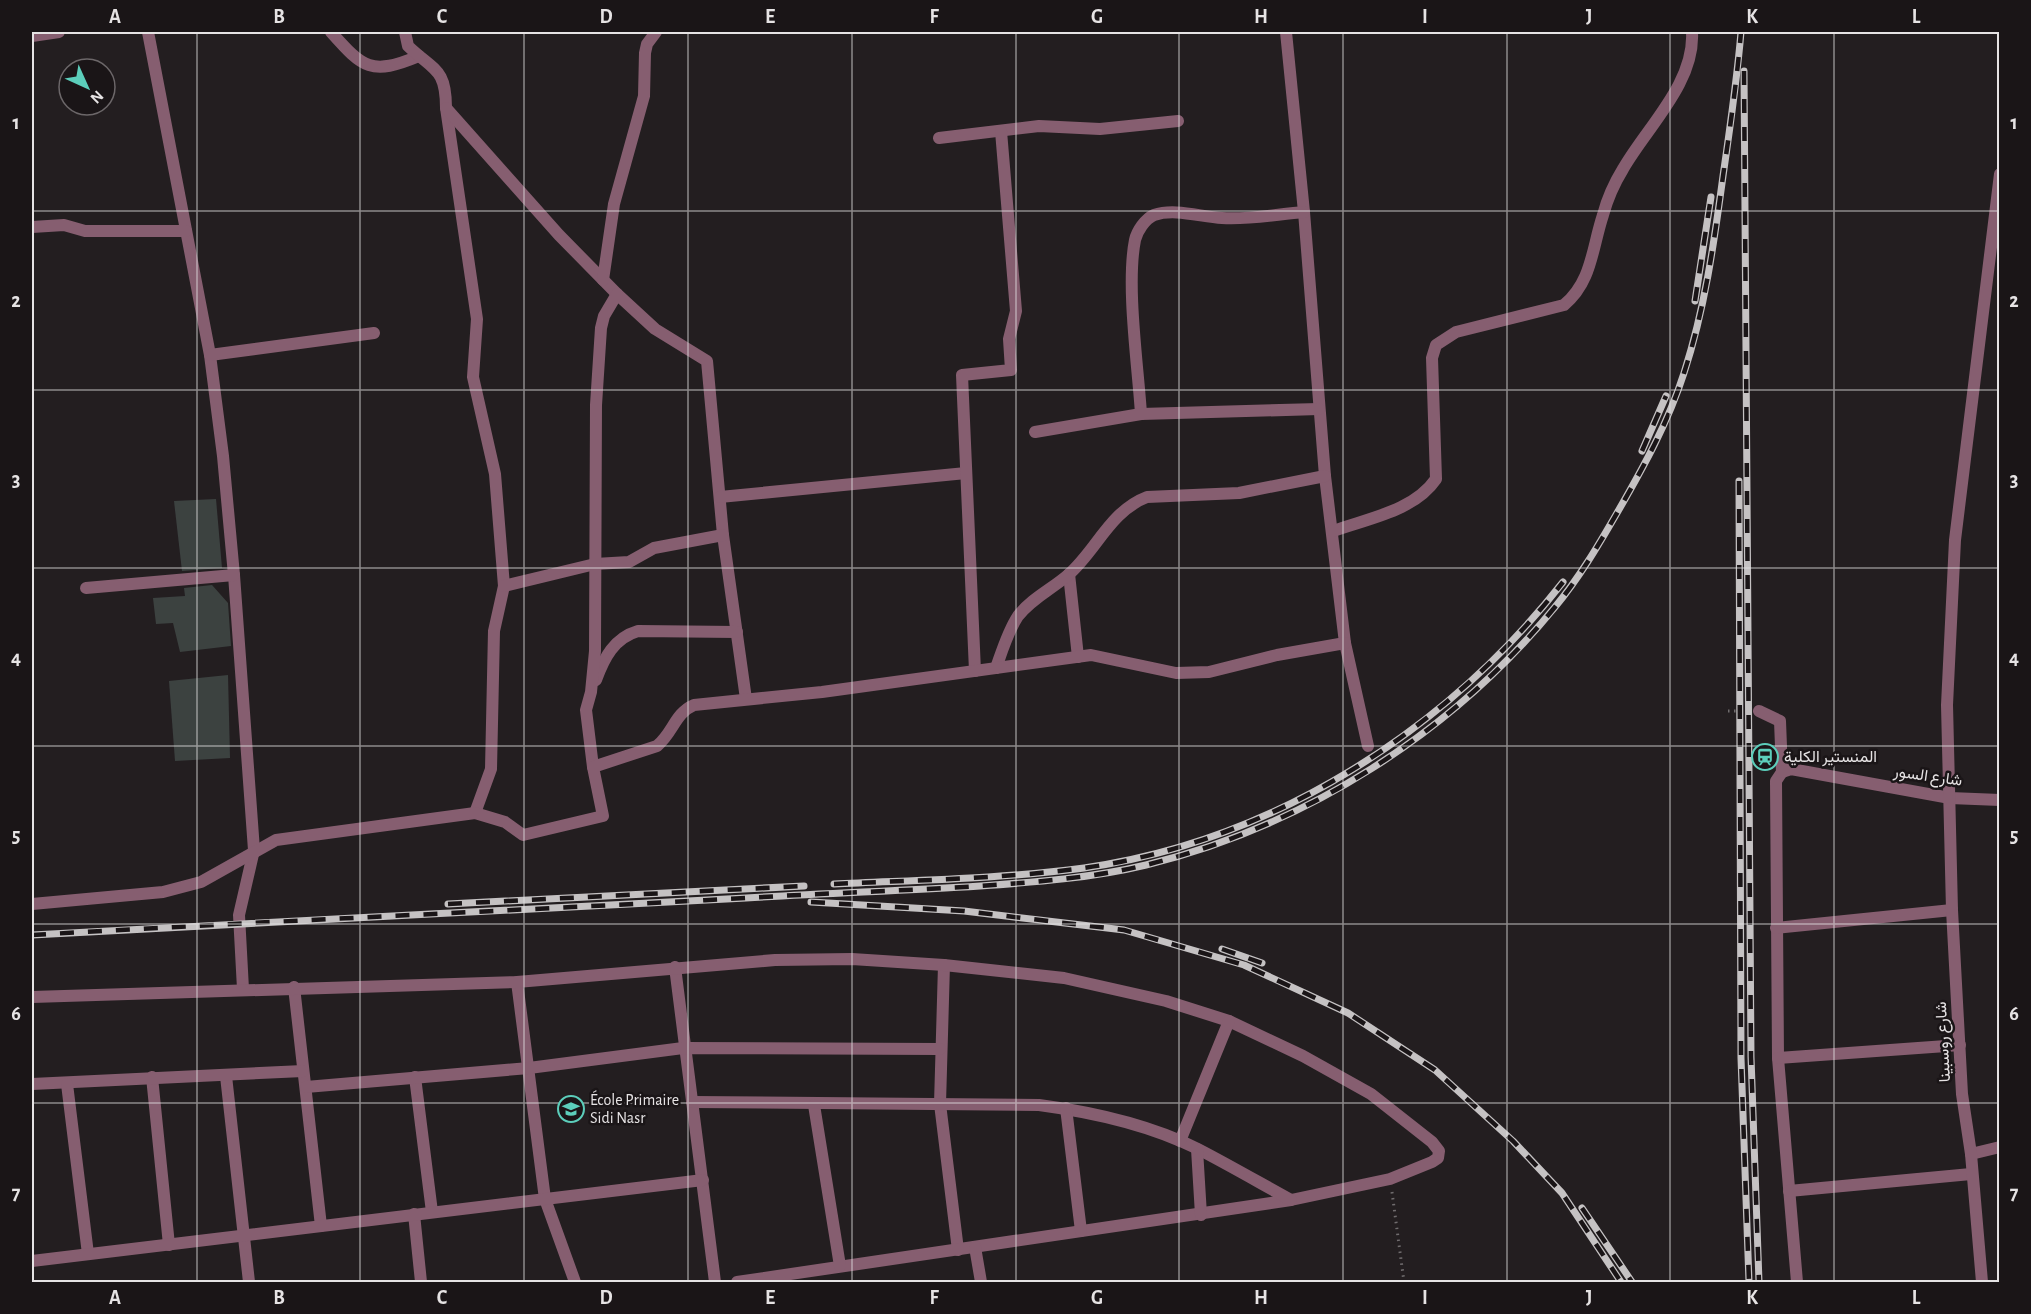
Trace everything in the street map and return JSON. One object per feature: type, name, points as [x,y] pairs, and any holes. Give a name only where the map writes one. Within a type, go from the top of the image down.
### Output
[{"type":"street","points":[[32,36],[59,32]]},
{"type":"street","points":[[148,32],[210,355],[234,574],[254,850],[239,915],[243,989]]},
{"type":"street","points":[[331,32],[357,60],[369,66],[396,66],[419,56]]},
{"type":"street","points":[[405,32],[408,46],[437,70],[446,84],[447,108],[477,319],[473,377],[495,474],[504,586],[494,630],[491,769],[475,813]]},
{"type":"street","points":[[603,280],[614,204],[644,96],[647,44],[656,32]]},
{"type":"street","points":[[1286,32],[1304,212],[1325,476],[1334,531],[1345,643],[1368,746]]},
{"type":"street","points":[[1334,531],[1407,504],[1426,494],[1436,479],[1432,358],[1436,345],[1456,332],[1564,305],[1575,296],[1586,279],[1603,214],[1622,170],[1681,79],[1693,44],[1692,32]]},
{"type":"street","points":[[447,108],[559,235],[617,294],[655,329],[707,362],[723,535],[746,699]]},
{"type":"street","points":[[939,138],[1039,126],[1100,129],[1178,121]]},
{"type":"street","points":[[975,671],[962,375],[1011,370],[1010,339],[1016,311],[1000,131]]},
{"type":"street","name":"شارع روسبينا","points":[[1982,1282],[1971,1154],[1962,1094],[1952,910],[1947,705],[1955,540],[2000,174]]},
{"type":"street","points":[[1141,414],[1133,301],[1134,253],[1136,238],[1141,226],[1151,216],[1165,213],[1224,219],[1304,212]]},
{"type":"street","points":[[32,227],[64,225],[85,231],[186,231]]},
{"type":"street","points":[[32,904],[163,892],[201,882],[254,850],[276,840],[475,813],[505,822],[523,835],[603,816],[593,767],[586,710],[591,692],[595,651],[596,405],[601,328],[604,316],[617,294]]},
{"type":"street","points":[[210,355],[374,333]]},
{"type":"street","points":[[1035,432],[1141,414],[1319,409]]},
{"type":"street","points":[[720,497],[966,473]]},
{"type":"street","points":[[996,668],[1018,617],[1042,592],[1069,574],[1124,510],[1136,501],[1147,497],[1239,493],[1325,476]]},
{"type":"street","points":[[504,586],[595,564],[630,562],[654,548],[723,535]]},
{"type":"street","points":[[86,588],[234,574]]},
{"type":"street","points":[[1069,574],[1078,657]]},
{"type":"street","points":[[591,692],[612,649],[618,640],[629,634],[638,632],[737,632]]},
{"type":"street","points":[[593,767],[657,746],[666,739],[678,716],[687,708],[1090,655],[1176,673],[1198,672],[1345,643]]},
{"type":"street","points":[[1759,711],[1780,721],[1782,772],[1776,781],[1778,1058],[1797,1282]]},
{"type":"street","name":"شارع السور","points":[[1782,772],[1791,770],[1950,798],[2000,800]]},
{"type":"street","points":[[1776,928],[1952,910]]},
{"type":"street","points":[[32,997],[517,981],[675,967],[808,959],[944,965],[1064,978],[1166,1001],[1229,1022],[1303,1056],[1371,1094],[1432,1142],[1439,1151],[1437,1158],[1390,1179],[1291,1200],[737,1282]]},
{"type":"street","points":[[944,965],[940,1104],[958,1250]]},
{"type":"street","points":[[675,967],[683,1048],[704,1180],[715,1282]]},
{"type":"street","points":[[517,981],[546,1199],[575,1282]]},
{"type":"street","points":[[294,987],[321,1226]]},
{"type":"street","points":[[1180,1142],[1229,1022]]},
{"type":"street","points":[[1778,1058],[1960,1045]]},
{"type":"street","points":[[306,1087],[529,1068],[683,1048],[940,1049]]},
{"type":"street","points":[[32,1084],[303,1071]]},
{"type":"street","points":[[226,1076],[249,1282]]},
{"type":"street","points":[[152,1077],[169,1245]]},
{"type":"street","points":[[415,1077],[432,1212]]},
{"type":"street","points":[[67,1084],[88,1254]]},
{"type":"street","points":[[692,1102],[814,1105],[1039,1105],[1066,1108],[1115,1120],[1180,1142],[1291,1200]]},
{"type":"street","points":[[814,1105],[840,1266]]},
{"type":"street","points":[[1066,1108],[1082,1231]]},
{"type":"street","points":[[1971,1154],[2000,1147]]},
{"type":"street","points":[[1197,1149],[1201,1215]]},
{"type":"street","points":[[1789,1191],[1971,1174]]},
{"type":"street","points":[[32,1261],[704,1180]]},
{"type":"street","points":[[414,1214],[421,1282]]},
{"type":"street","points":[[975,1247],[981,1282]]},
{"type":"path","points":[[1390,1179],[1404,1282]]},
{"type":"building","points":[[216,499],[222,568],[182,571],[174,501]]},
{"type":"building","points":[[212,585],[228,603],[231,646],[180,652],[173,623],[156,624],[153,598],[185,596],[184,588]]},
{"type":"building","points":[[228,675],[230,758],[175,761],[169,681]]},
{"type":"railway","points":[[32,935],[951,888],[1064,879],[1146,865],[1205,848],[1262,826],[1318,799],[1372,769],[1422,734],[1470,695],[1514,653],[1572,585],[1636,479],[1670,410],[1684,373],[1698,324],[1716,226],[1741,32]]},
{"type":"railway","points":[[1744,71],[1751,1057],[1759,1282]]},
{"type":"railway","points":[[1695,301],[1711,197]]},
{"type":"railway","points":[[1642,451],[1666,396]]},
{"type":"railway","points":[[1739,481],[1741,1058],[1749,1282]]},
{"type":"railway","points":[[834,884],[990,877],[1084,868],[1154,854],[1222,833],[1288,805],[1350,771],[1410,731],[1465,686],[1517,636],[1563,582]]},
{"type":"railway","points":[[448,904],[804,886]]},
{"type":"railway","points":[[811,902],[964,911],[1124,930],[1244,965],[1348,1013],[1435,1070],[1513,1141],[1562,1193],[1621,1282]]},
{"type":"railway","points":[[1222,949],[1262,963]]},
{"type":"railway","points":[[1582,1208],[1632,1282]]},
{"type":"place","name":"المنستير الكلية","points":[[1765,757]]},
{"type":"place","name":"École Primaire Sidi Nasr","points":[[571,1109]]}]
